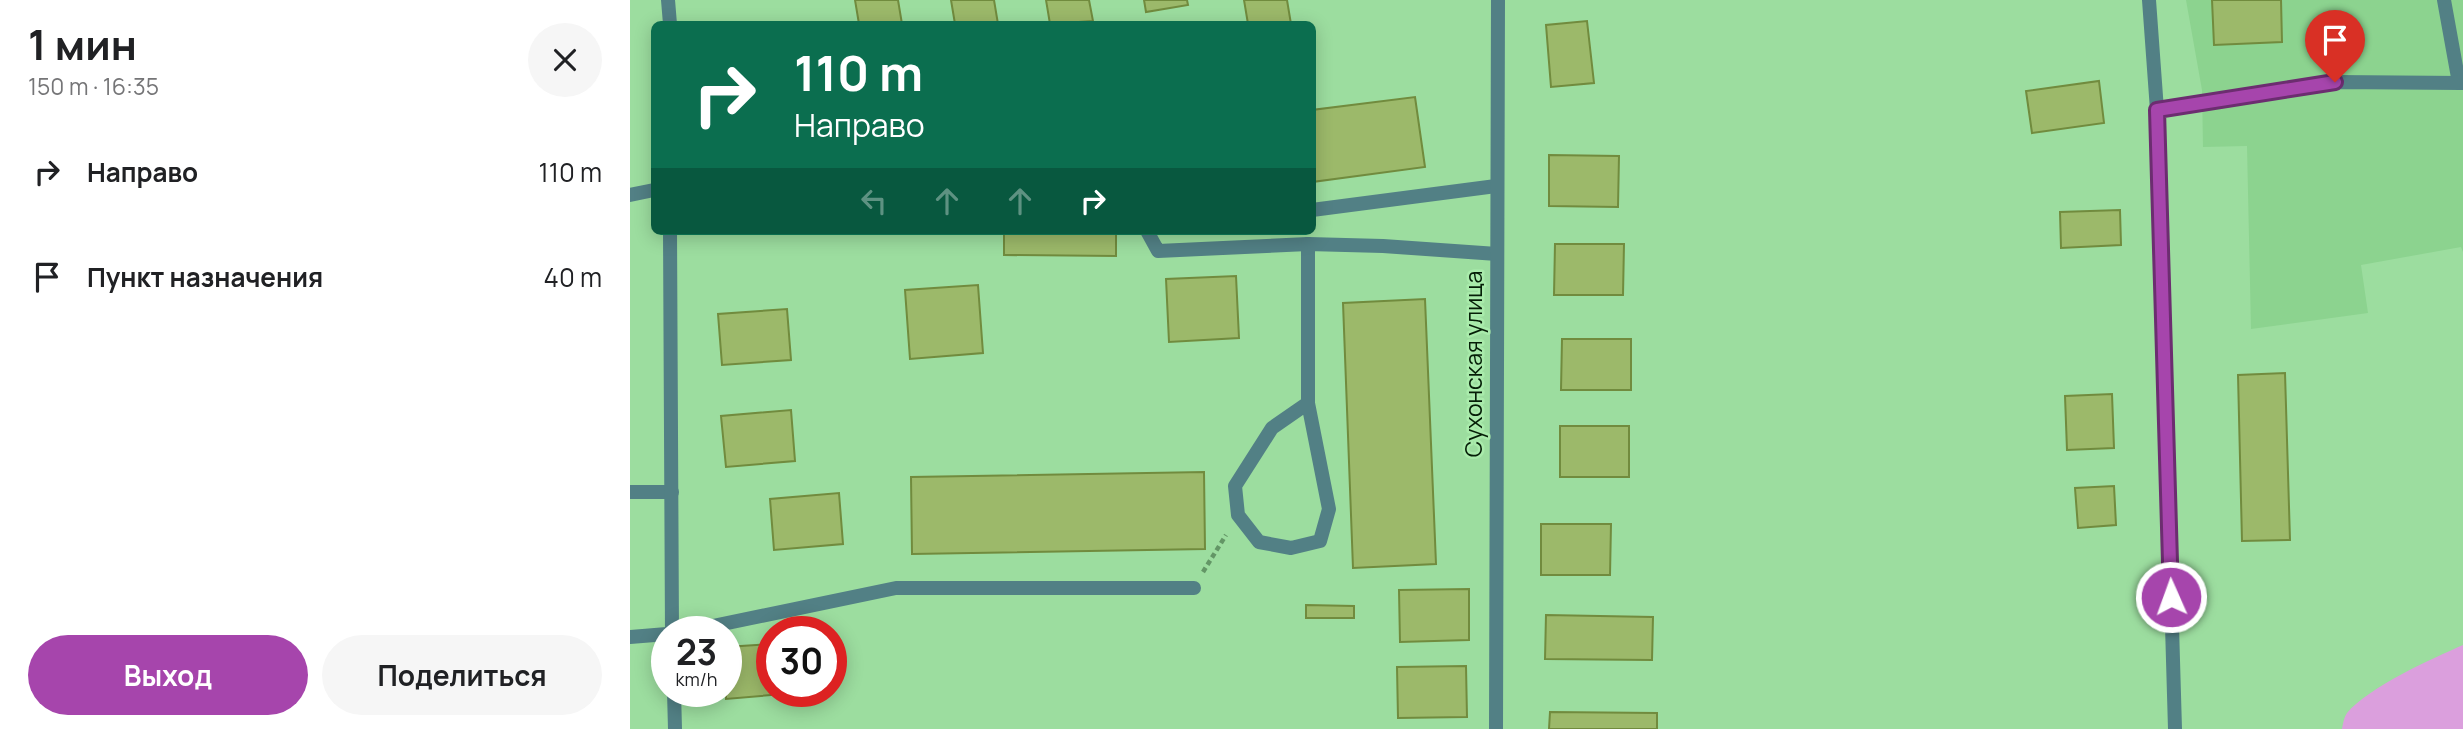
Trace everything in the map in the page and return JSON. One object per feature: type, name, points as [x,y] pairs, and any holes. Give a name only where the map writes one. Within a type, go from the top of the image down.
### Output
[{"type":"street","points":[[668,0],[670,21]]},
{"type":"street","name":"Сухонская улица","points":[[1496,729],[1498,0]]},
{"type":"street","points":[[2149,0],[2157,110],[2175,729]]},
{"type":"street","points":[[2157,110],[2335,82],[2461,83],[2444,0]]},
{"type":"street","points":[[1316,209],[1496,186]]},
{"type":"street","points":[[630,195],[651,191]]},
{"type":"street","points":[[670,235],[672,616]]},
{"type":"street","points":[[1149,235],[1158,251],[1308,244],[1497,254]]},
{"type":"street","points":[[1308,244],[1308,402],[1329,509],[1320,541],[1291,548],[1259,542],[1238,515],[1235,486],[1272,428],[1308,402]]},
{"type":"street","points":[[630,492],[672,492]]},
{"type":"street","points":[[742,620],[896,588],[1194,588]]},
{"type":"street","points":[[630,636],[651,635]]},
{"type":"street","points":[[674,707],[675,729]]},
{"type":"path","points":[[1194,588],[1238,515]]},
{"type":"shaded area","points":[[2186,0],[2463,0],[2463,252],[2461,247],[2361,265],[2368,313],[2251,329],[2247,146],[2203,147],[2202,90]]},
{"type":"shaded area","points":[[2463,645],[2463,729],[2342,729],[2347,713],[2370,693],[2401,674]]},
{"type":"building","points":[[855,0],[898,0],[902,21],[858,21]]},
{"type":"building","points":[[951,0],[994,0],[998,21],[954,21]]},
{"type":"building","points":[[1046,0],[1089,0],[1093,21],[1050,21]]},
{"type":"building","points":[[1144,0],[1187,0],[1188,5],[1146,12]]},
{"type":"building","points":[[1244,0],[1287,0],[1290,21],[1248,21]]},
{"type":"building","points":[[2212,0],[2281,0],[2282,42],[2214,45]]},
{"type":"building","points":[[1587,21],[1594,83],[1551,87],[1546,25]]},
{"type":"building","points":[[2099,81],[2104,123],[2032,133],[2026,91]]},
{"type":"building","points":[[1415,97],[1425,167],[1316,181],[1316,109]]},
{"type":"building","points":[[1549,155],[1619,156],[1618,207],[1549,206]]},
{"type":"building","points":[[2120,210],[2121,245],[2061,248],[2060,212]]},
{"type":"building","points":[[1004,235],[1116,235],[1116,256],[1004,255]]},
{"type":"building","points":[[1555,244],[1624,244],[1623,295],[1554,295]]},
{"type":"building","points":[[1236,276],[1239,338],[1169,342],[1166,279]]},
{"type":"building","points":[[978,285],[983,353],[910,359],[905,290]]},
{"type":"building","points":[[1425,299],[1436,564],[1353,568],[1343,303]]},
{"type":"building","points":[[787,309],[791,360],[722,365],[718,314]]},
{"type":"building","points":[[1562,339],[1631,339],[1631,390],[1561,390]]},
{"type":"building","points":[[2285,373],[2290,540],[2242,541],[2238,375]]},
{"type":"building","points":[[2112,394],[2114,448],[2067,450],[2065,396]]},
{"type":"building","points":[[791,410],[795,461],[726,467],[721,416]]},
{"type":"building","points":[[1560,426],[1629,426],[1629,477],[1560,477]]},
{"type":"building","points":[[1204,472],[1205,549],[912,554],[911,477]]},
{"type":"building","points":[[2114,486],[2116,525],[2078,528],[2075,488]]},
{"type":"building","points":[[839,493],[843,544],[774,550],[770,499]]},
{"type":"building","points":[[1541,524],[1611,524],[1610,575],[1541,575]]},
{"type":"building","points":[[1469,589],[1469,640],[1400,642],[1399,590]]},
{"type":"building","points":[[1306,605],[1354,606],[1354,618],[1306,618]]},
{"type":"building","points":[[1546,615],[1653,617],[1652,660],[1545,659]]},
{"type":"building","points":[[756,645],[756,696],[742,698],[742,646]]},
{"type":"building","points":[[1466,666],[1467,717],[1398,718],[1397,667]]},
{"type":"building","points":[[1550,712],[1657,713],[1657,729],[1549,729]]},
{"type":"route","points":[[2171,597],[2157,110],[2335,82]]}]
